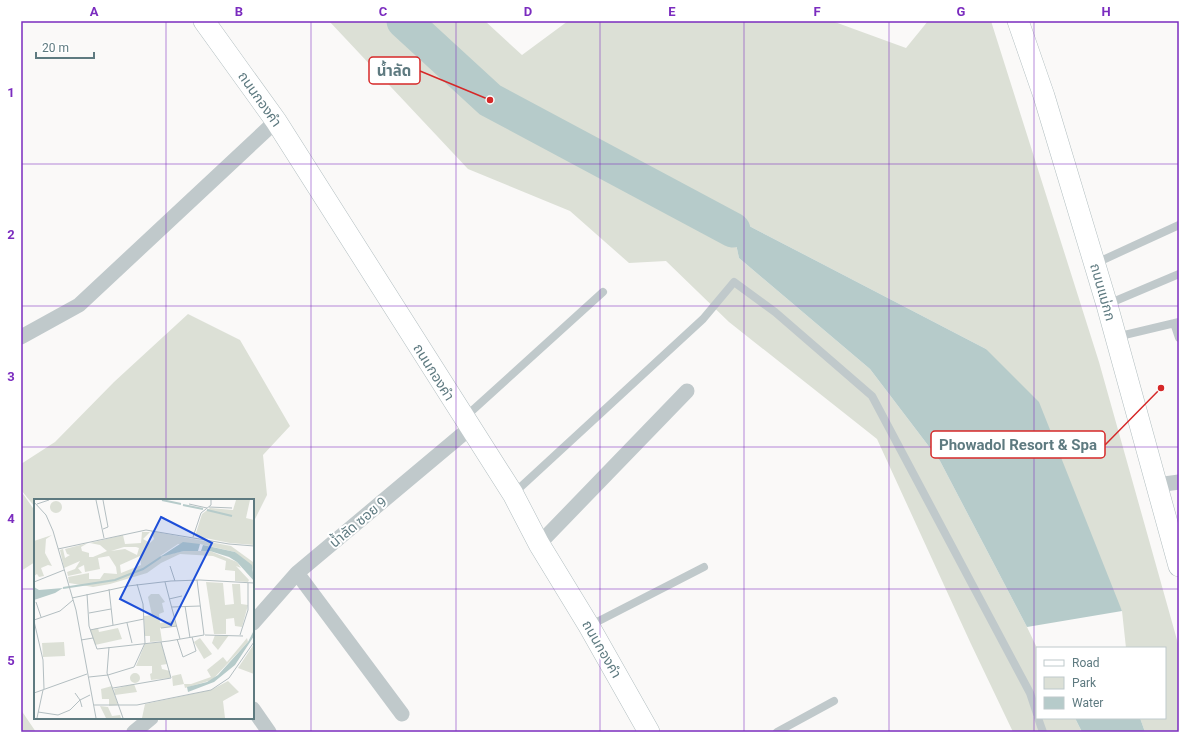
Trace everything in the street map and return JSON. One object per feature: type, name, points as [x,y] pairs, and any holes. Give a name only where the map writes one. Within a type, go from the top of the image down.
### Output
[{"type":"street","name":"ถนนกองคำ","points":[[204,21],[276,121],[513,494],[539,544],[589,626],[649,732]]},
{"type":"street","name":"ถนนแม่กก","points":[[1018,21],[1044,96],[1107,305],[1179,566]]},
{"type":"street","points":[[21,337],[79,305],[276,121]]},
{"type":"street","points":[[539,544],[687,391]]},
{"type":"street","name":"น้ำลัด ซอย 9","points":[[254,622],[297,573],[467,423]]},
{"type":"street","points":[[1156,485],[1179,482]]},
{"type":"street","points":[[297,573],[402,714]]},
{"type":"street","points":[[254,710],[269,732]]},
{"type":"street","points":[[134,732],[149,719]]},
{"type":"lane","points":[[1094,264],[1179,225]]},
{"type":"lane","points":[[1107,305],[1179,274]]},
{"type":"lane","points":[[513,494],[703,319],[734,282],[774,312],[872,396],[1030,693],[1036,711]]},
{"type":"lane","points":[[467,423],[603,292]]},
{"type":"lane","points":[[1116,338],[1176,323],[1179,338]]},
{"type":"lane","points":[[589,626],[704,567]]},
{"type":"lane","points":[[777,732],[834,701]]},
{"type":"lane","points":[[1038,719],[1043,732]]},
{"type":"green space","points":[[329,21],[485,21],[522,55],[568,21],[832,21],[906,48],[928,21],[991,21],[1099,362],[1179,647],[1179,732],[1145,732],[1140,719],[1166,719],[1166,647],[1126,647],[1122,611],[986,349],[730,216],[739,258],[870,369],[940,461],[1037,647],[1036,719],[1076,719],[1082,732],[1013,732],[877,439],[729,322],[666,261],[629,263],[570,211],[468,169]]},
{"type":"green space","points":[[188,314],[240,340],[290,426],[263,455],[267,495],[254,521],[254,499],[34,499],[34,506],[21,490],[21,464],[55,442],[114,382]]},
{"type":"green space","points":[[21,491],[34,510],[34,563],[21,571]]},
{"type":"green space","points":[[21,710],[36,732],[21,732]]},
{"type":"water","points":[[730,216],[986,349],[1039,402],[1122,611],[1027,627],[940,461],[870,369],[739,258]]},
{"type":"water","points":[[1076,719],[1140,719],[1145,732],[1082,732]]},
{"type":"waterway","points":[[404,21],[490,100],[733,230]]},
{"type":"place","name":"น้ำลัด","points":[[490,100]]},
{"type":"place","name":"Phowadol Resort & Spa","points":[[1161,388]]}]
